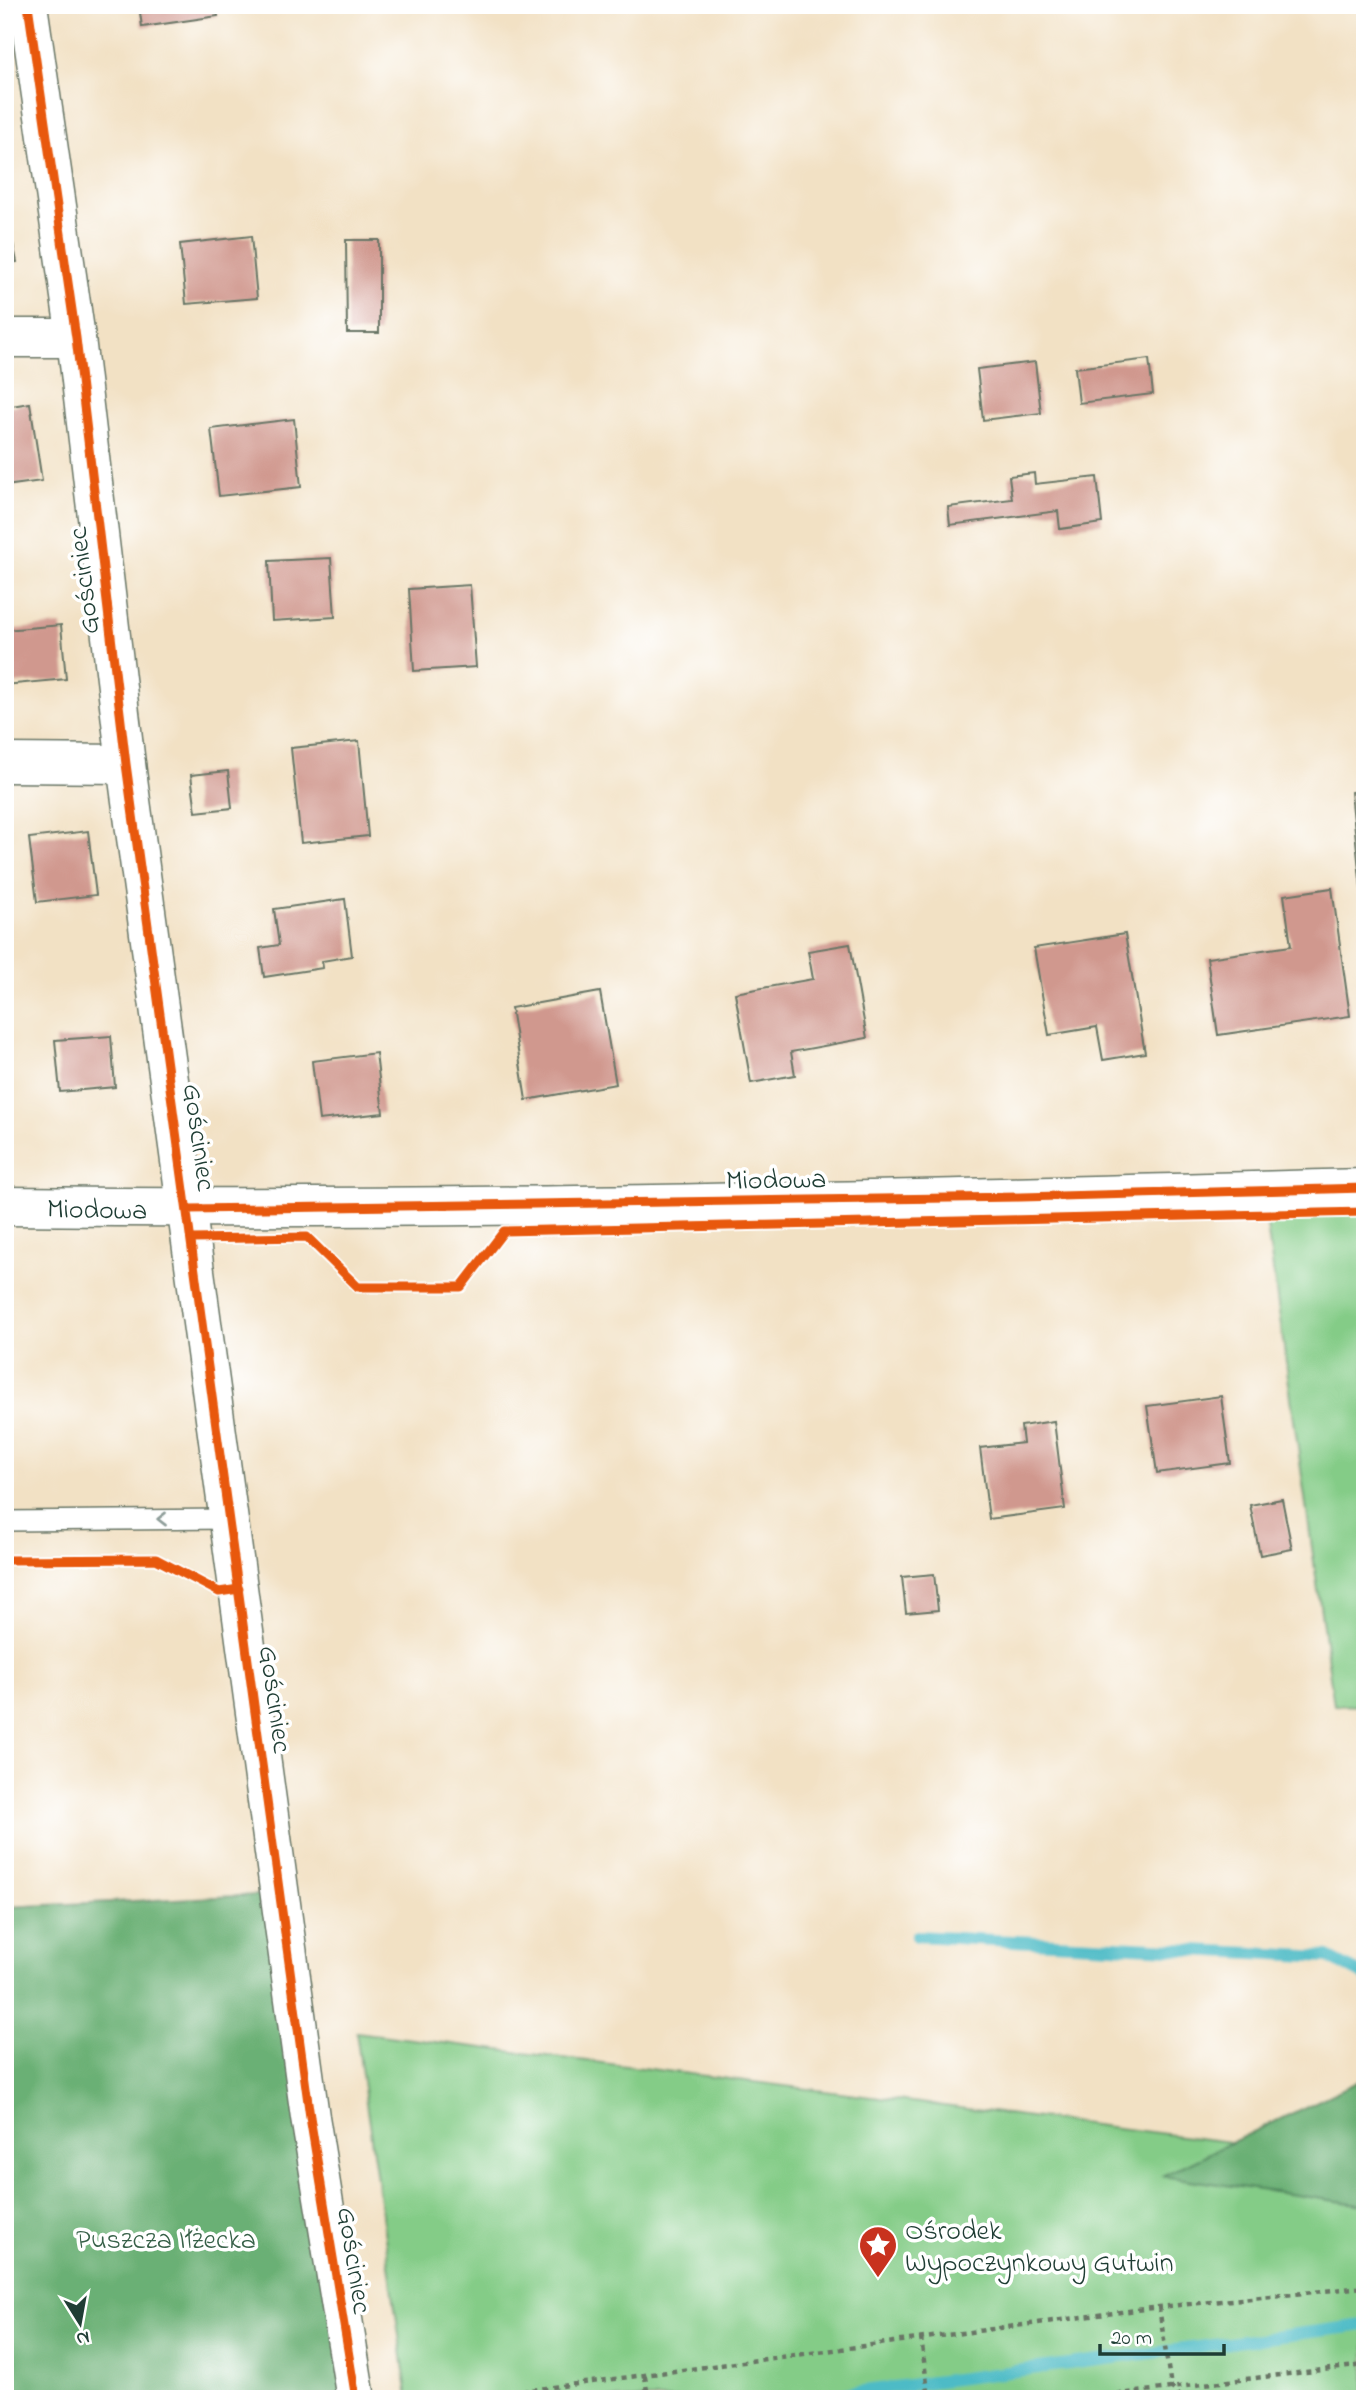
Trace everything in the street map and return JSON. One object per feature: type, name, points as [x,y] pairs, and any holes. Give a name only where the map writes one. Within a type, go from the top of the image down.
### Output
[{"type":"street","name":"Gościniec","points":[[29,5],[76,338],[126,764],[310,2117],[356,2399]]},
{"type":"street","points":[[5,338],[76,338]]},
{"type":"street","points":[[5,763],[126,764]]},
{"type":"street","name":"Miodowa","points":[[5,1206],[188,1209],[1021,1197],[1365,1188]]},
{"type":"lane","points":[[5,1521],[230,1519]]},
{"type":"path","points":[[463,2399],[1158,2307],[1365,2287]]},
{"type":"path","points":[[1158,2307],[1171,2387],[1183,2399]]},
{"type":"path","points":[[921,2338],[929,2398]]},
{"type":"path","points":[[1077,2399],[1365,2365]]},
{"type":"path","points":[[645,2376],[648,2399]]},
{"type":"green space","points":[[1365,1188],[1365,1706],[1334,1705],[1262,1191]]},
{"type":"green space","name":"Puszcza Iłżecka","points":[[280,1894],[356,2399],[5,2399],[5,1907]]},
{"type":"green space","name":"Ośrodek Wypoczynkowy Gutwin","points":[[356,2032],[1365,2159],[1365,2399],[408,2399]]},
{"type":"green space","points":[[1365,2078],[1365,2205],[1162,2176]]},
{"type":"building","points":[[139,5],[216,5],[218,16],[142,27]]},
{"type":"building","points":[[5,205],[17,262],[5,264]]},
{"type":"building","points":[[251,236],[257,298],[186,304],[180,244]]},
{"type":"building","points":[[346,240],[379,240],[379,333],[347,333]]},
{"type":"building","points":[[1149,359],[1153,394],[1079,403],[1075,368]]},
{"type":"building","points":[[1035,362],[1041,413],[983,420],[977,369]]},
{"type":"building","points":[[30,403],[42,481],[5,486],[5,407]]},
{"type":"building","points":[[294,419],[301,487],[219,496],[211,429]]},
{"type":"building","points":[[1034,473],[1035,484],[1097,477],[1102,523],[1060,529],[1058,511],[950,525],[948,507],[1012,499],[1009,476]]},
{"type":"building","points":[[331,558],[335,617],[272,621],[269,561]]},
{"type":"building","points":[[470,585],[476,667],[414,671],[409,589]]},
{"type":"building","points":[[61,625],[66,679],[5,685],[5,630]]},
{"type":"building","points":[[359,741],[368,836],[301,843],[291,748]]},
{"type":"building","points":[[228,771],[232,808],[196,812],[191,775]]},
{"type":"building","points":[[1365,790],[1365,889],[1361,889],[1351,792]]},
{"type":"building","points":[[88,831],[96,895],[37,902],[29,838]]},
{"type":"building","points":[[1332,888],[1350,1016],[1218,1035],[1207,958],[1291,946],[1284,895]]},
{"type":"building","points":[[345,899],[352,956],[322,961],[323,968],[264,977],[260,948],[279,945],[274,909]]},
{"type":"building","points":[[1125,934],[1145,1053],[1103,1060],[1097,1027],[1049,1035],[1034,948]]},
{"type":"building","points":[[850,944],[867,1038],[791,1052],[795,1075],[751,1083],[735,993],[813,979],[808,951]]},
{"type":"building","points":[[600,992],[616,1084],[526,1100],[511,1008]]},
{"type":"building","points":[[111,1036],[115,1087],[60,1092],[55,1040]]},
{"type":"building","points":[[376,1053],[383,1113],[319,1120],[312,1061]]},
{"type":"building","points":[[7,1056],[12,1113],[5,1113]]},
{"type":"building","points":[[1221,1396],[1230,1463],[1157,1473],[1147,1406]]},
{"type":"building","points":[[1054,1421],[1065,1509],[989,1519],[980,1448],[1023,1443],[1021,1426]]},
{"type":"building","points":[[1282,1499],[1292,1549],[1260,1555],[1250,1505]]},
{"type":"building","points":[[934,1574],[938,1610],[906,1613],[902,1577]]},
{"type":"waterway","points":[[916,1936],[1328,1957],[1365,1976]]},
{"type":"waterway","points":[[803,2399],[1365,2325]]},
{"type":"cycle path","points":[[28,5],[76,338],[126,764],[310,2117],[356,2399]]},
{"type":"cycle path","points":[[188,1209],[1021,1197],[1365,1188]]},
{"type":"cycle path","points":[[192,1239],[307,1237],[358,1287],[461,1287],[504,1231],[1365,1212]]},
{"type":"cycle path","points":[[5,1560],[156,1559],[219,1592],[239,1589]]},
{"type":"place","name":"Ośrodek Wypoczynkowy Gutwin","points":[[878,2279]]}]
